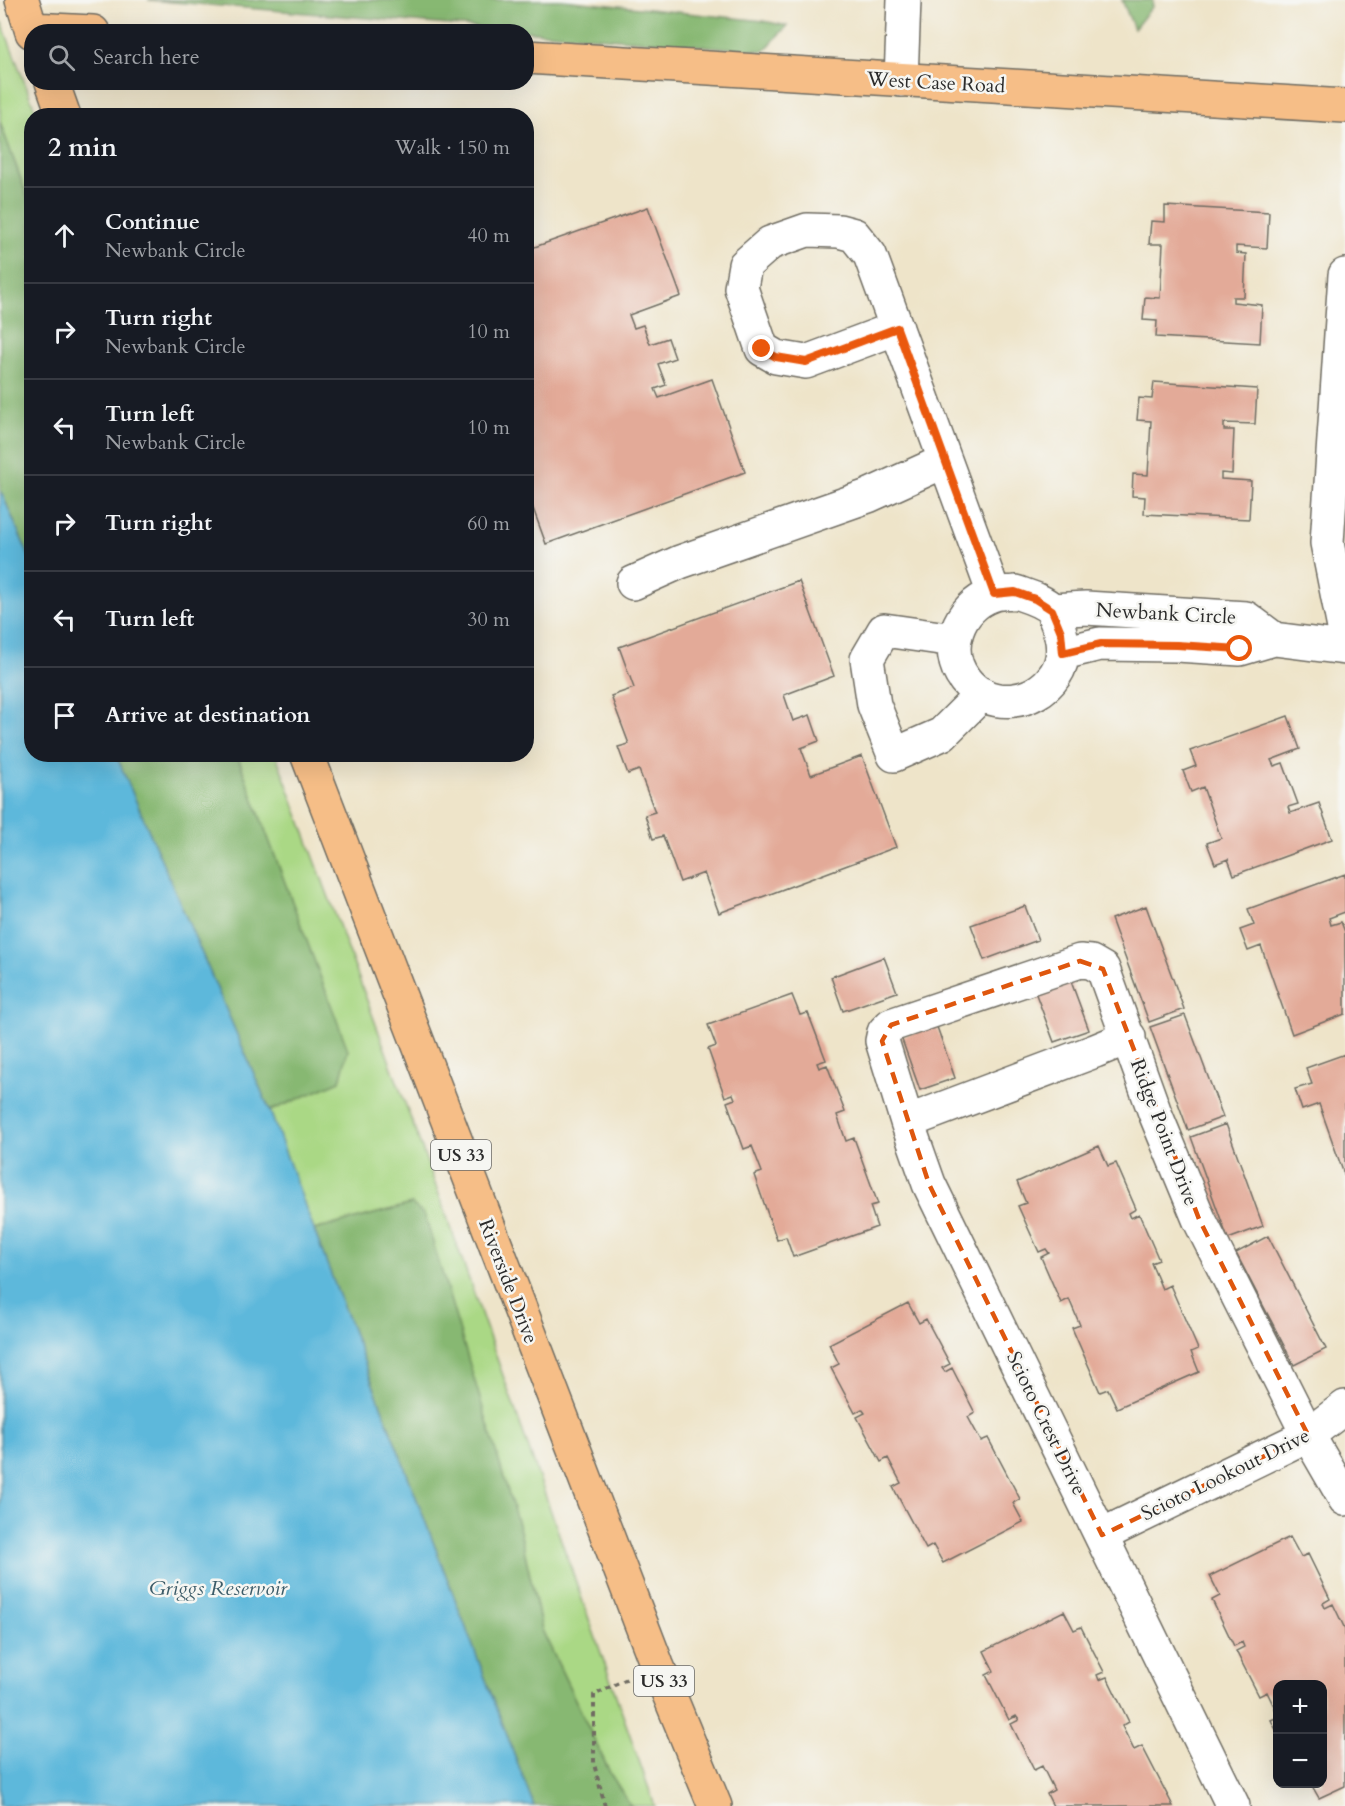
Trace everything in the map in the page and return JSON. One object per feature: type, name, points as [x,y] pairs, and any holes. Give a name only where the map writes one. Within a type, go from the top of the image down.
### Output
[{"type":"main road","points":[[29,20],[50,24]]},
{"type":"main road","name":"West Case Road","points":[[534,57],[1345,106]]},
{"type":"main road","points":[[55,90],[61,108]]},
{"type":"main road","name":"Riverside Drive","points":[[310,762],[657,1665],[716,1806]]},
{"type":"street","points":[[901,80],[904,0]]},
{"type":"street","points":[[897,328],[806,362],[776,357],[762,349],[741,288],[746,265],[770,243],[807,230],[838,231],[854,235],[870,255],[897,328],[945,461],[994,594]]},
{"type":"street","points":[[1345,275],[1327,543],[1345,633]]},
{"type":"street","points":[[633,583],[680,562],[868,496],[945,461]]},
{"type":"street","points":[[1015,592],[1035,599],[1052,610],[1061,632],[1063,653],[1056,673],[1042,689],[1023,699],[1002,701],[982,694],[965,681],[956,662],[954,640],[961,620],[975,604],[994,594],[1015,592]]},
{"type":"street","name":"Newbank Circle","points":[[1052,610],[1086,609],[1246,618],[1274,639]]},
{"type":"street","points":[[954,640],[884,630],[867,659],[874,705],[894,755],[942,734],[982,694]]},
{"type":"street","name":"Newbank Circle","points":[[1063,653],[1101,644],[1240,649],[1274,639],[1345,648]]},
{"type":"street","name":"Ridge Point Drive","points":[[884,1032],[891,1025],[1080,961],[1091,962],[1103,969],[1155,1113],[1199,1219],[1308,1435],[1345,1499]]},
{"type":"street","name":"Scioto Crest Drive","points":[[884,1032],[882,1041],[906,1122],[929,1184],[1233,1806]]},
{"type":"street","points":[[906,1122],[1095,1052],[1129,1037]]},
{"type":"street","name":"Scioto Lookout Drive","points":[[1102,1535],[1308,1435],[1345,1407]]},
{"type":"path","points":[[605,1806],[594,1764],[594,1695],[657,1665]]},
{"type":"highlighted area","points":[[1080,961],[1103,969],[1199,1219],[1308,1435],[1102,1535],[929,1184],[882,1041],[891,1025]]},
{"type":"green space","points":[[148,0],[562,0],[764,21],[787,26],[764,51],[534,32],[534,24],[438,24]]},
{"type":"green space","points":[[1122,0],[1153,0],[1152,7],[1134,29]]},
{"type":"green space","points":[[0,18],[24,81],[24,90],[27,90],[34,108],[24,108],[24,188],[0,122]]},
{"type":"green space","points":[[0,122],[24,188],[24,545],[0,489]]},
{"type":"green space","points":[[119,762],[240,762],[348,1050],[340,1081],[270,1111]]},
{"type":"green space","points":[[240,762],[279,762],[441,1200],[655,1806],[631,1806],[611,1775],[542,1630],[520,1531],[412,1204],[314,1230],[270,1111],[340,1081],[347,1050]]},
{"type":"green space","points":[[412,1204],[425,1216],[520,1531],[542,1630],[611,1775],[631,1806],[534,1806],[314,1230]]},
{"type":"water","name":"Griggs Reservoir","points":[[0,489],[24,545],[24,762],[119,762],[270,1111],[534,1806],[0,1806]]},
{"type":"building","points":[[1165,206],[1269,212],[1267,248],[1236,246],[1236,253],[1246,254],[1244,297],[1233,297],[1233,302],[1262,305],[1260,343],[1156,337],[1157,321],[1143,320],[1145,297],[1160,298],[1163,244],[1149,244],[1151,221],[1165,222]]},
{"type":"building","points":[[648,207],[681,296],[629,315],[634,328],[643,325],[650,344],[668,338],[675,358],[658,364],[666,385],[655,389],[659,398],[712,379],[745,472],[546,544],[534,511],[534,247]]},
{"type":"building","points":[[1154,382],[1257,389],[1255,424],[1224,423],[1224,430],[1234,430],[1232,474],[1221,473],[1221,479],[1251,481],[1249,519],[1144,514],[1145,497],[1132,496],[1133,474],[1148,475],[1151,421],[1137,420],[1139,398],[1152,399]]},
{"type":"building","points":[[799,581],[834,676],[784,695],[793,721],[810,715],[819,741],[801,748],[811,775],[862,756],[896,847],[719,913],[704,873],[680,882],[663,836],[653,839],[645,815],[655,812],[639,770],[628,774],[618,747],[629,744],[611,696],[634,688],[619,647]]},
{"type":"building","points":[[1288,716],[1300,749],[1271,760],[1274,766],[1283,763],[1298,804],[1288,807],[1290,813],[1319,803],[1332,839],[1234,875],[1228,859],[1215,864],[1207,843],[1221,838],[1203,787],[1191,792],[1183,771],[1196,766],[1190,751]]},
{"type":"building","points":[[1345,874],[1345,912],[1329,918],[1331,925],[1341,922],[1345,932],[1345,1014],[1292,1034],[1261,946],[1248,951],[1240,930],[1254,925],[1248,909]]},
{"type":"building","points":[[1025,906],[1038,940],[984,960],[971,925]]},
{"type":"building","points":[[1146,906],[1184,1009],[1149,1022],[1111,919]]},
{"type":"building","points":[[884,957],[897,992],[843,1011],[831,977]]},
{"type":"building","points":[[1069,976],[1089,1030],[1054,1042],[1034,989]]},
{"type":"building","points":[[792,995],[800,1015],[808,1013],[826,1060],[817,1063],[819,1068],[827,1065],[845,1112],[837,1115],[846,1141],[854,1138],[878,1204],[870,1206],[877,1227],[793,1257],[786,1237],[777,1240],[754,1175],[762,1172],[752,1146],[744,1149],[727,1102],[735,1099],[733,1094],[725,1097],[708,1049],[716,1046],[708,1025]]},
{"type":"building","points":[[1185,1015],[1223,1117],[1188,1130],[1150,1027]]},
{"type":"building","points":[[936,1024],[955,1078],[920,1090],[901,1037]]},
{"type":"building","points":[[1345,1054],[1345,1177],[1319,1104],[1302,1110],[1295,1089],[1312,1084],[1306,1068]]},
{"type":"building","points":[[1226,1124],[1263,1226],[1228,1239],[1191,1137]]},
{"type":"building","points":[[1099,1146],[1108,1166],[1116,1163],[1136,1209],[1129,1213],[1131,1218],[1139,1214],[1159,1260],[1151,1263],[1162,1289],[1170,1285],[1198,1349],[1191,1352],[1199,1372],[1117,1408],[1108,1389],[1100,1392],[1072,1328],[1080,1325],[1069,1299],[1061,1303],[1041,1257],[1049,1253],[1046,1249],[1039,1252],[1018,1206],[1026,1203],[1017,1182]]},
{"type":"building","points":[[1268,1236],[1326,1349],[1294,1365],[1236,1253]]},
{"type":"building","points":[[908,1303],[919,1323],[926,1319],[950,1364],[942,1368],[945,1372],[952,1368],[975,1413],[968,1417],[981,1441],[988,1438],[1020,1499],[1013,1503],[1023,1522],[943,1563],[933,1545],[926,1549],[893,1487],[901,1483],[888,1458],[881,1462],[857,1417],[865,1413],[862,1409],[855,1413],[831,1368],[839,1364],[829,1344]]},
{"type":"building","points":[[1290,1537],[1301,1557],[1308,1554],[1330,1599],[1323,1603],[1325,1608],[1333,1604],[1345,1629],[1345,1786],[1319,1798],[1313,1788],[1327,1788],[1327,1680],[1273,1680],[1273,1705],[1267,1692],[1259,1696],[1236,1651],[1244,1647],[1242,1642],[1234,1646],[1212,1600],[1220,1596],[1210,1576]]},
{"type":"building","points":[[1064,1611],[1074,1630],[1081,1627],[1104,1672],[1097,1675],[1099,1680],[1107,1677],[1129,1722],[1122,1726],[1134,1750],[1142,1746],[1173,1806],[1053,1806],[1047,1794],[1054,1790],[1042,1766],[1034,1770],[1011,1724],[1019,1720],[1016,1716],[1009,1720],[986,1675],[994,1671],[984,1651]]},
{"type":"route","points":[[762,349],[776,357],[806,362],[897,328],[994,594],[1015,592],[1035,599],[1052,610],[1061,632],[1063,653],[1101,644],[1240,649]]}]
